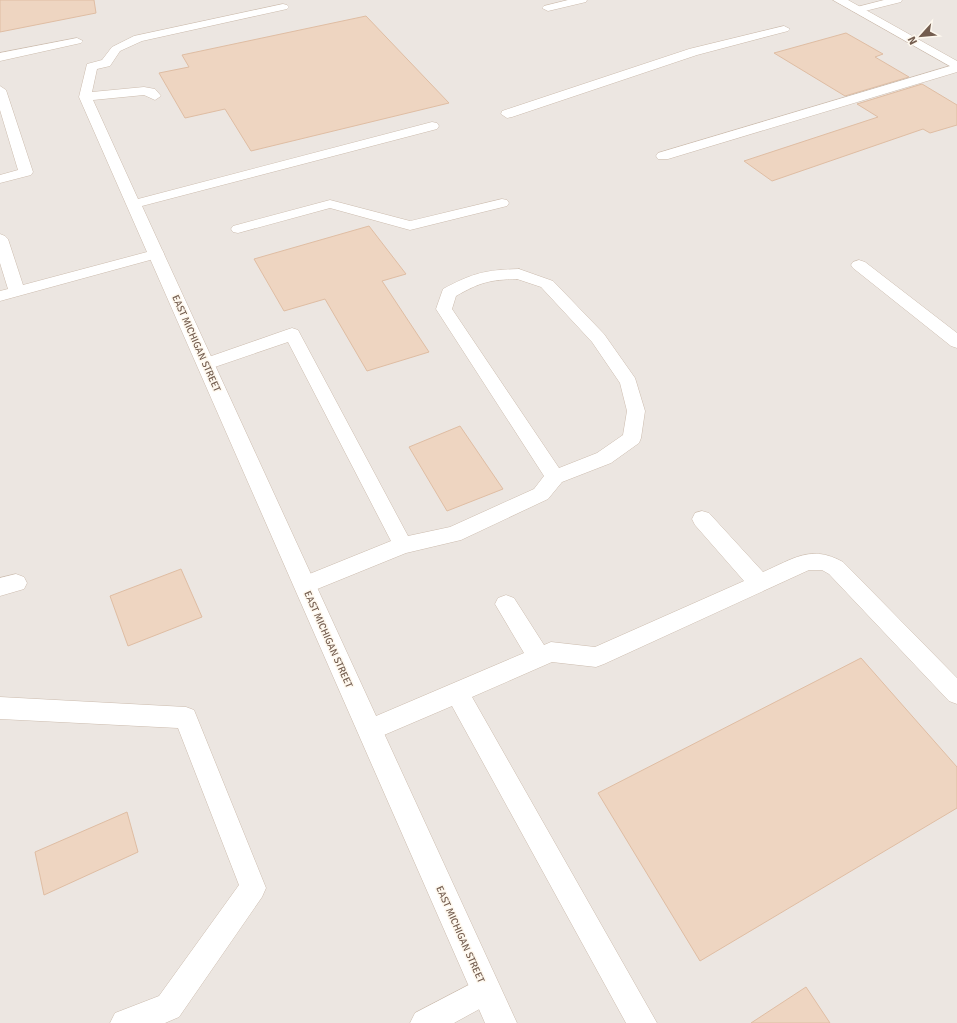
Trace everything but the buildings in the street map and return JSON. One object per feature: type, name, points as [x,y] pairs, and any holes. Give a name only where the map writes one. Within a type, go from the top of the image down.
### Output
[{"type":"street","points":[[839,0],[957,67]]},
{"type":"street","name":"EAST MICHIGAN STREET","points":[[156,254],[501,1023]]},
{"type":"lane","points":[[548,8],[582,0]]},
{"type":"lane","points":[[857,10],[897,0]]},
{"type":"lane","points":[[0,296],[156,254],[85,97],[91,67],[106,63],[116,49],[138,38],[283,7]]},
{"type":"lane","points":[[507,114],[693,52],[784,29]]},
{"type":"lane","points":[[0,57],[77,41]]},
{"type":"lane","points":[[663,156],[957,67]]},
{"type":"lane","points":[[0,90],[26,172],[0,179]]},
{"type":"lane","points":[[85,97],[144,91],[151,92],[155,96]]},
{"type":"lane","points":[[134,204],[432,126]]},
{"type":"lane","points":[[238,229],[330,204],[410,226],[502,203]]},
{"type":"lane","points":[[0,239],[17,291]]},
{"type":"lane","points":[[860,265],[957,342]]},
{"type":"lane","points":[[305,585],[403,545],[454,534],[541,494],[555,477],[604,458],[632,438],[636,411],[629,382],[598,338],[547,284],[519,274],[489,275],[469,282],[449,293],[444,309],[555,477]]},
{"type":"lane","points":[[206,364],[292,334],[403,545]]},
{"type":"lane","points":[[702,519],[759,583]]},
{"type":"lane","points":[[370,730],[551,652],[596,656],[807,562],[825,562],[836,568],[957,694]]},
{"type":"lane","points":[[506,604],[539,657]]},
{"type":"lane","points":[[456,692],[642,1023]]},
{"type":"lane","points":[[0,708],[186,718],[253,888],[169,1007],[125,1023]]},
{"type":"lane","points":[[425,1023],[486,990]]},
{"type":"shaded area","points":[[0,0],[957,0],[957,1023],[0,1023]]}]
